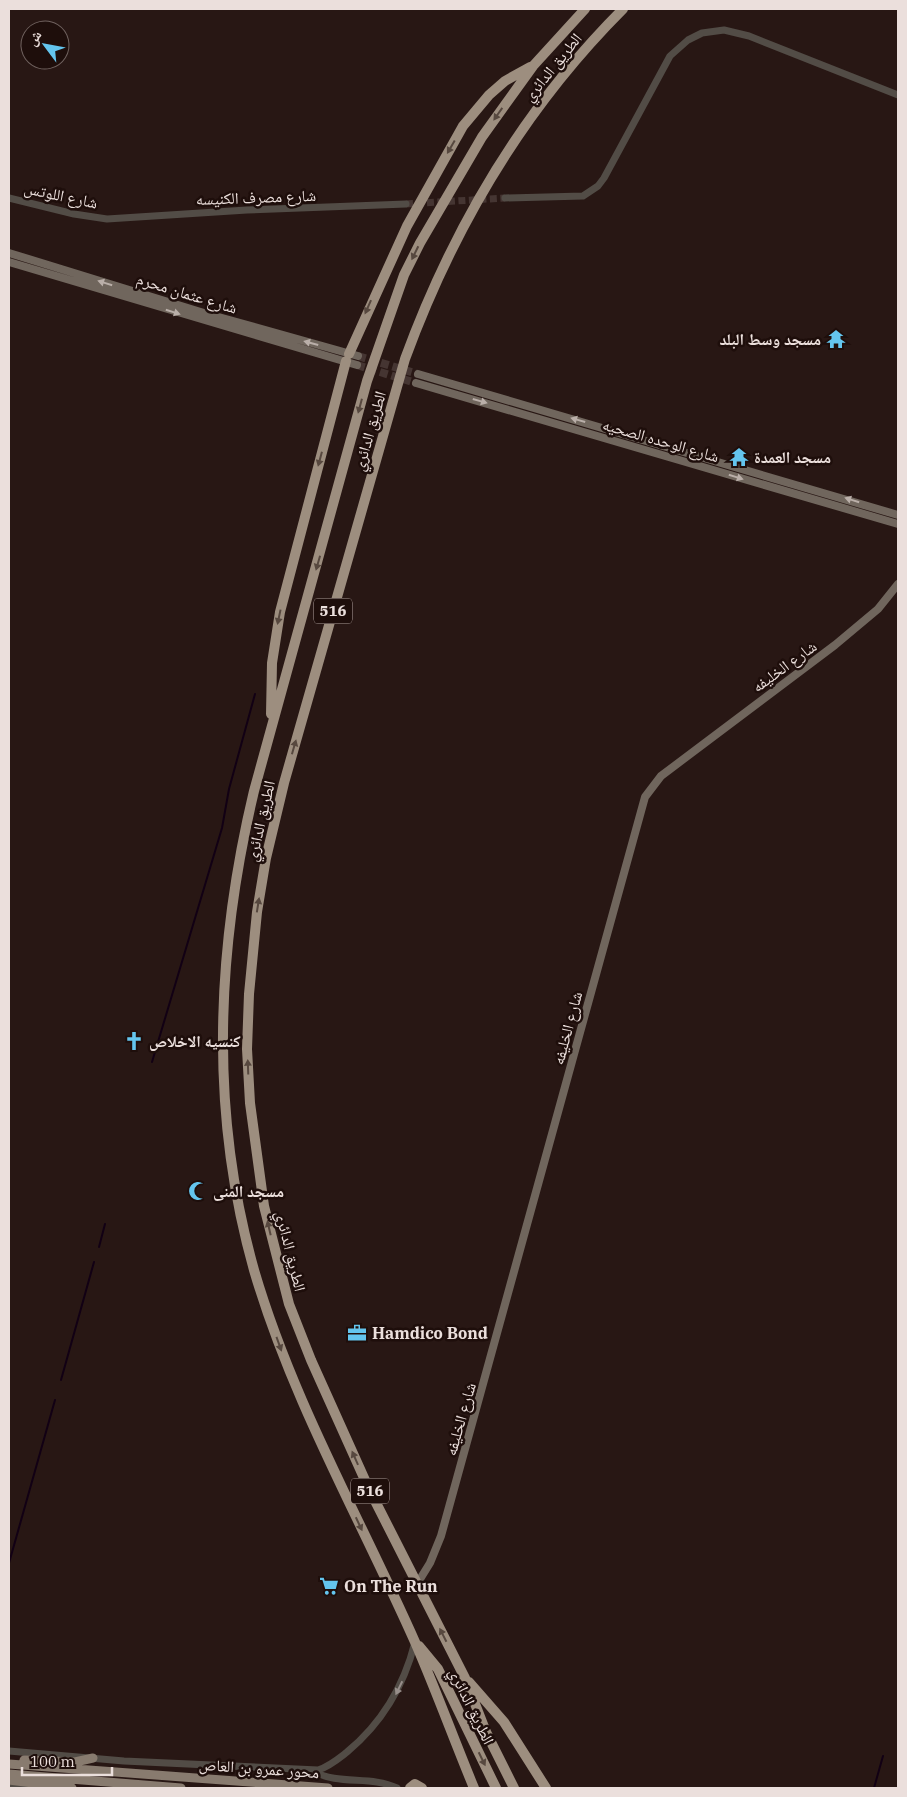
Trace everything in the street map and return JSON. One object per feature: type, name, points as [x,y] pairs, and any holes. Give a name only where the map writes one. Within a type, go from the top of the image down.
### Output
[{"type":"highway","name":"الطريق الدائري","points":[[474,1788],[415,1642],[290,1373],[254,1269],[230,1151],[223,1063],[223,993],[230,914],[239,854],[272,724],[321,554],[367,381],[391,308],[420,243],[487,129],[533,66],[585,9]]},
{"type":"highway","name":"الطريق الدائري","points":[[514,1788],[482,1724],[465,1678],[369,1490],[311,1360],[287,1298],[264,1206],[256,1158],[250,1103],[248,1049],[249,994],[256,921],[266,858],[282,791],[405,359],[432,290],[471,212],[510,146],[561,76],[623,9]]},
{"type":"highway","points":[[272,724],[272,663],[280,612],[351,357],[407,226],[463,126],[482,102],[497,88],[533,66]]},
{"type":"highway","name":"الطريق الدائري","points":[[415,1642],[438,1669],[496,1788]]},
{"type":"highway","name":"الطريق الدائري","points":[[465,1678],[498,1715],[535,1768],[546,1788]]},
{"type":"highway","points":[[535,1768],[554,1788]]},
{"type":"highway","points":[[410,1788],[415,1784],[422,1788]]},
{"type":"main road","name":"شارع عثمان محرم","points":[[9,254],[351,357],[356,365]]},
{"type":"main road","name":"شارع عثمان محرم","points":[[9,262],[351,357]]},
{"type":"main road","name":"شارع الوحده الصحيه","points":[[418,374],[898,515]]},
{"type":"main road","name":"شارع الوحده الصحيه","points":[[416,383],[898,524]]},
{"type":"main road","points":[[459,395],[461,387]]},
{"type":"main road","points":[[664,456],[667,446]]},
{"type":"main road","points":[[881,519],[884,510]]},
{"type":"main road","name":"شارع الخليفه","points":[[417,1584],[430,1564],[444,1526],[645,797],[661,776],[810,665],[872,616],[898,584]]},
{"type":"main road","points":[[9,1762],[75,1762],[93,1758]]},
{"type":"main road","name":"محور عمرو بن العاص","points":[[9,1762],[328,1788]]},
{"type":"main road","name":"محور عمرو بن العاص","points":[[9,1774],[180,1788]]},
{"type":"main road","points":[[9,1780],[72,1788]]},
{"type":"street","points":[[505,198],[583,196],[591,192],[604,178],[670,56],[688,40],[707,32],[724,30],[748,36],[898,95]]},
{"type":"street","name":"شارع اللوتس","points":[[9,198],[74,214],[107,218]]},
{"type":"street","name":"شارع مصرف الكنيسه","points":[[107,218],[249,209],[406,204]]},
{"type":"street","points":[[313,1771],[333,1763],[358,1742],[377,1722],[398,1690],[408,1667],[415,1642]]},
{"type":"street","points":[[9,1751],[313,1771],[337,1780],[381,1783],[397,1788]]},
{"type":"street","points":[[9,1786],[31,1788]]},
{"type":"waterway","points":[[152,1062],[222,828],[229,789],[255,694]]},
{"type":"waterway","points":[[99,1247],[105,1224]]},
{"type":"waterway","points":[[61,1380],[94,1262]]},
{"type":"waterway","points":[[9,1563],[55,1400]]},
{"type":"waterway","points":[[874,1788],[883,1756]]},
{"type":"tunnel","points":[[406,204],[505,198]]},
{"type":"tunnel","points":[[358,356],[418,374]]},
{"type":"tunnel","points":[[357,365],[416,383]]},
{"type":"place","name":"مسجد وسط البلد","points":[[836,339]]},
{"type":"place","name":"مسجد العمدة","points":[[739,457]]},
{"type":"place","name":"كنسيه الاخلاص","points":[[134,1041]]},
{"type":"place","name":"مسجد المنى","points":[[198,1191]]},
{"type":"place","name":"Hamdico Bond","points":[[357,1333]]},
{"type":"place","name":"On The Run","points":[[329,1586]]}]
